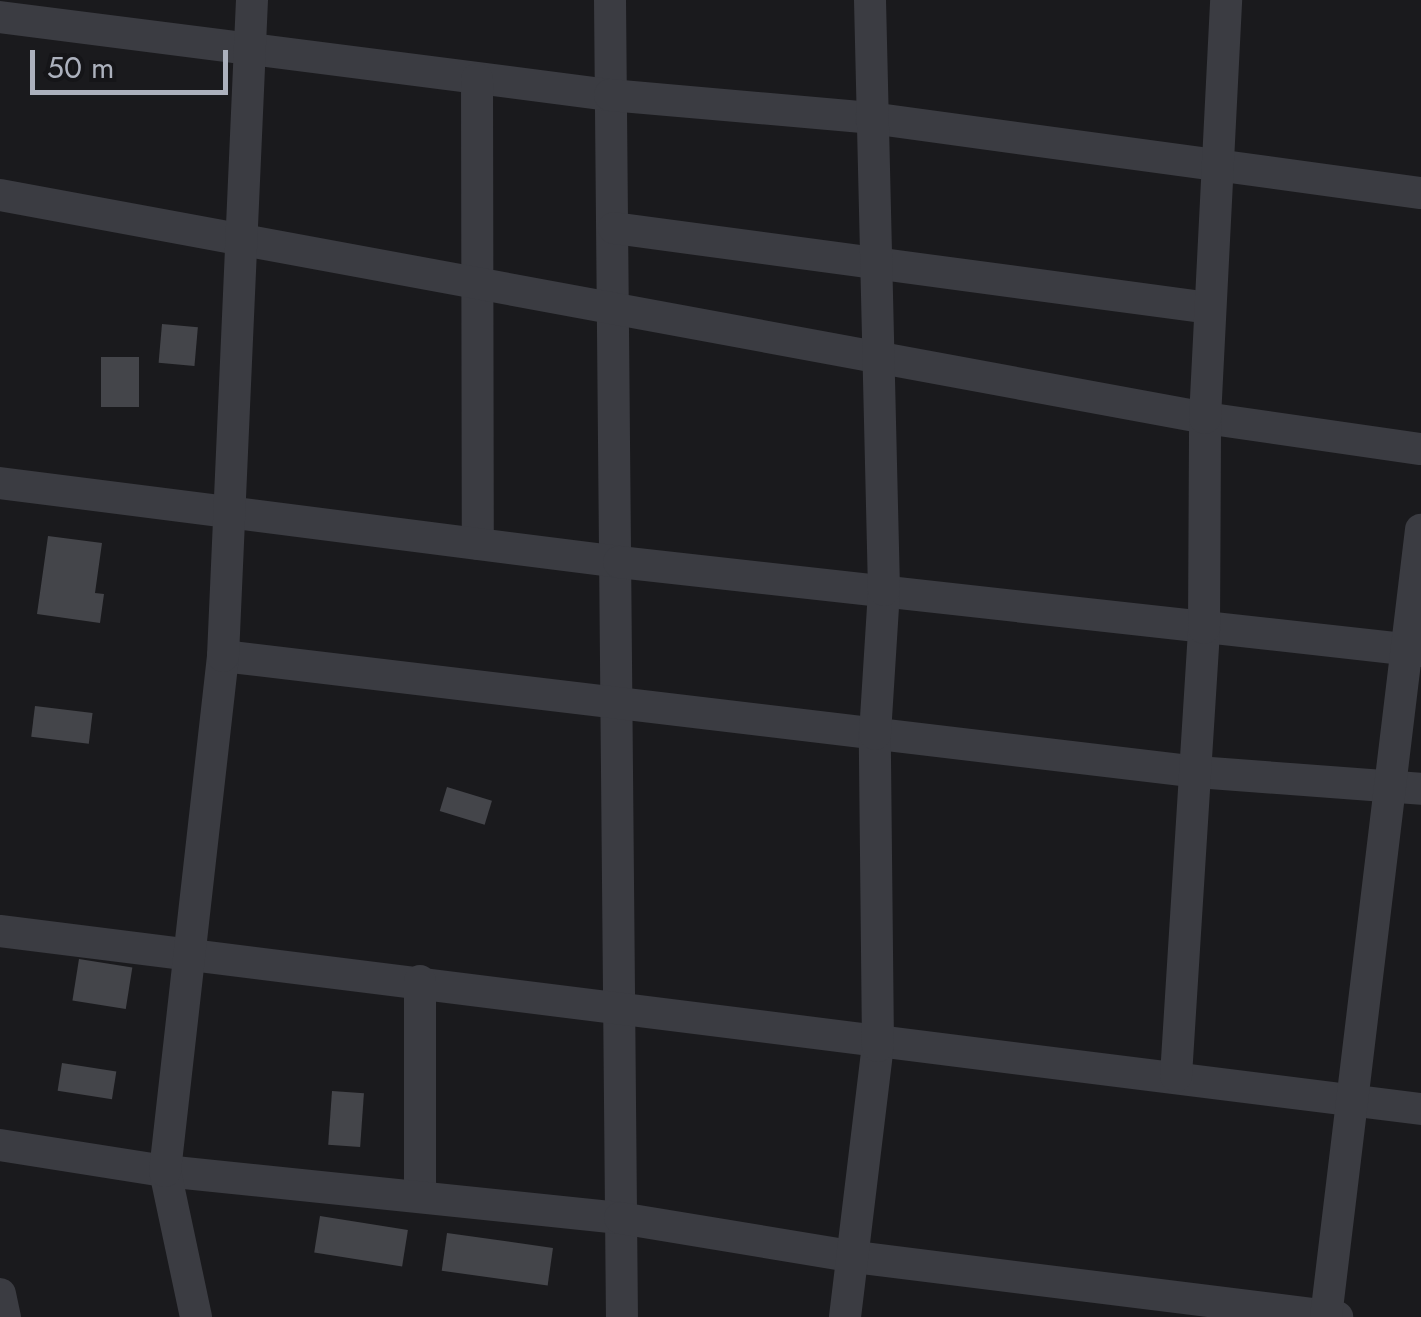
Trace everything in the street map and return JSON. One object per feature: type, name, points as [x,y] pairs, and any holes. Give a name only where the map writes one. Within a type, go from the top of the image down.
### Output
[{"type":"street","points":[[196,1317],[166,1172],[223,656],[246,52],[252,0]]},
{"type":"street","points":[[610,0],[619,562],[616,1004],[622,1317]]},
{"type":"street","points":[[845,1317],[878,1046],[875,734],[884,590],[870,0]]},
{"type":"street","points":[[1176,1076],[1204,628],[1206,418],[1226,0]]},
{"type":"street","points":[[0,17],[477,80],[870,118],[1217,169],[1421,193]]},
{"type":"street","points":[[477,80],[478,544]]},
{"type":"street","points":[[0,196],[1206,418],[1421,449]]},
{"type":"street","points":[[614,228],[1210,308]]},
{"type":"street","points":[[0,483],[619,562],[1415,650]]},
{"type":"street","points":[[0,1145],[166,1172],[420,1194],[620,1218],[855,1257],[1330,1316],[1351,1099],[1405,787],[1421,530]]},
{"type":"street","points":[[223,656],[1197,772],[1405,787]]},
{"type":"street","points":[[0,931],[616,1004],[878,1046],[1176,1076],[1421,1110]]},
{"type":"street","points":[[420,981],[420,1194]]},
{"type":"street","points":[[0,1294],[5,1317]]},
{"type":"building","points":[[162,324],[198,327],[194,366],[159,363]]},
{"type":"building","points":[[101,357],[139,357],[139,407],[101,407]]},
{"type":"building","points":[[48,536],[102,543],[95,593],[104,594],[100,623],[37,614]]},
{"type":"building","points":[[35,706],[93,713],[89,744],[31,737]]},
{"type":"building","points":[[447,787],[492,801],[485,825],[440,811]]},
{"type":"building","points":[[79,959],[132,967],[126,1009],[72,1000]]},
{"type":"building","points":[[62,1063],[116,1072],[112,1099],[58,1091]]},
{"type":"building","points":[[332,1091],[364,1093],[360,1147],[328,1145]]},
{"type":"building","points":[[320,1216],[408,1230],[402,1266],[314,1253]]},
{"type":"building","points":[[447,1233],[553,1248],[548,1286],[442,1271]]}]
